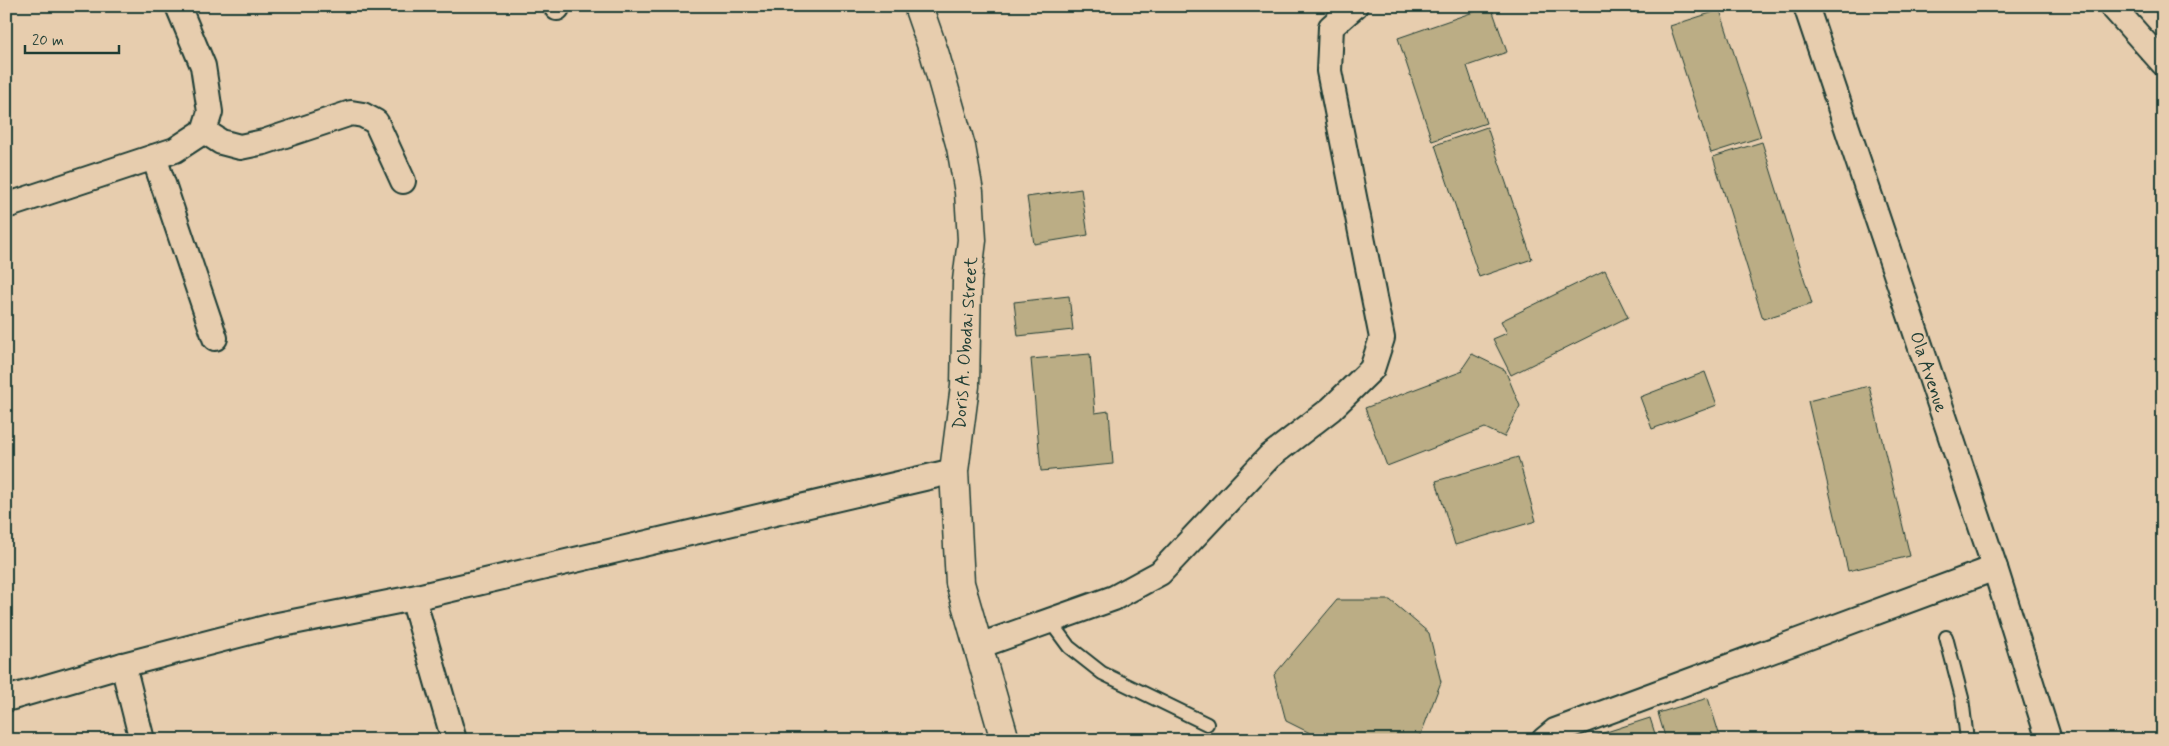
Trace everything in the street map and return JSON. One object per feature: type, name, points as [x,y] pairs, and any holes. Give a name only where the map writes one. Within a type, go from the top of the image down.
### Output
[{"type":"street","points":[[6,206],[175,150],[204,130],[210,112],[203,66],[178,6]]},
{"type":"street","name":"Doris A. Obodai Street","points":[[918,6],[935,55],[961,147],[969,192],[972,240],[967,281],[965,386],[954,471],[960,582],[1006,740]]},
{"type":"street","points":[[979,646],[1114,598],[1160,573],[1269,457],[1331,409],[1372,370],[1382,338],[1329,71],[1331,27],[1355,6]]},
{"type":"street","name":"Ola Avenue","points":[[1806,6],[1995,568],[2049,740]]},
{"type":"street","points":[[2112,6],[2163,63]]},
{"type":"street","points":[[204,130],[221,142],[240,147],[264,142],[351,113],[363,115],[376,122],[403,181]]},
{"type":"street","points":[[154,157],[214,338]]},
{"type":"street","points":[[6,699],[123,665],[273,626],[413,598],[954,471]]},
{"type":"street","points":[[1544,740],[1555,731],[1995,568]]},
{"type":"street","points":[[413,598],[454,740]]},
{"type":"street","points":[[123,665],[142,740]]},
{"type":"lane","points":[[1050,620],[1069,647],[1102,673],[1207,724]]},
{"type":"lane","points":[[1946,637],[1962,698],[1967,740]]},
{"type":"building","points":[[1491,6],[1507,52],[1467,66],[1486,123],[1432,141],[1398,38]]},
{"type":"building","points":[[1720,10],[1761,137],[1711,153],[1670,26]]},
{"type":"building","points":[[1487,127],[1532,259],[1479,277],[1435,145]]},
{"type":"building","points":[[1762,142],[1812,304],[1763,319],[1713,157]]},
{"type":"building","points":[[1081,189],[1088,235],[1034,244],[1027,197]]},
{"type":"building","points":[[1605,270],[1628,317],[1511,375],[1493,339],[1507,333],[1501,321]]},
{"type":"building","points":[[1069,296],[1073,330],[1018,336],[1014,302]]},
{"type":"building","points":[[1090,354],[1095,413],[1109,411],[1113,464],[1041,471],[1031,359]]},
{"type":"building","points":[[1472,354],[1505,370],[1520,406],[1504,437],[1485,428],[1387,466],[1365,408],[1463,371],[1462,369]]},
{"type":"building","points":[[1705,372],[1717,405],[1652,429],[1640,397]]},
{"type":"building","points":[[1869,386],[1910,556],[1848,571],[1808,401]]},
{"type":"building","points":[[1518,457],[1536,521],[1455,545],[1436,481]]},
{"type":"building","points":[[1337,600],[1390,600],[1429,633],[1441,682],[1421,734],[1411,740],[1324,740],[1286,721],[1274,675]]},
{"type":"building","points":[[1708,698],[1721,740],[1666,740],[1658,713]]},
{"type":"building","points":[[1650,718],[1657,740],[1595,740],[1594,736]]}]
